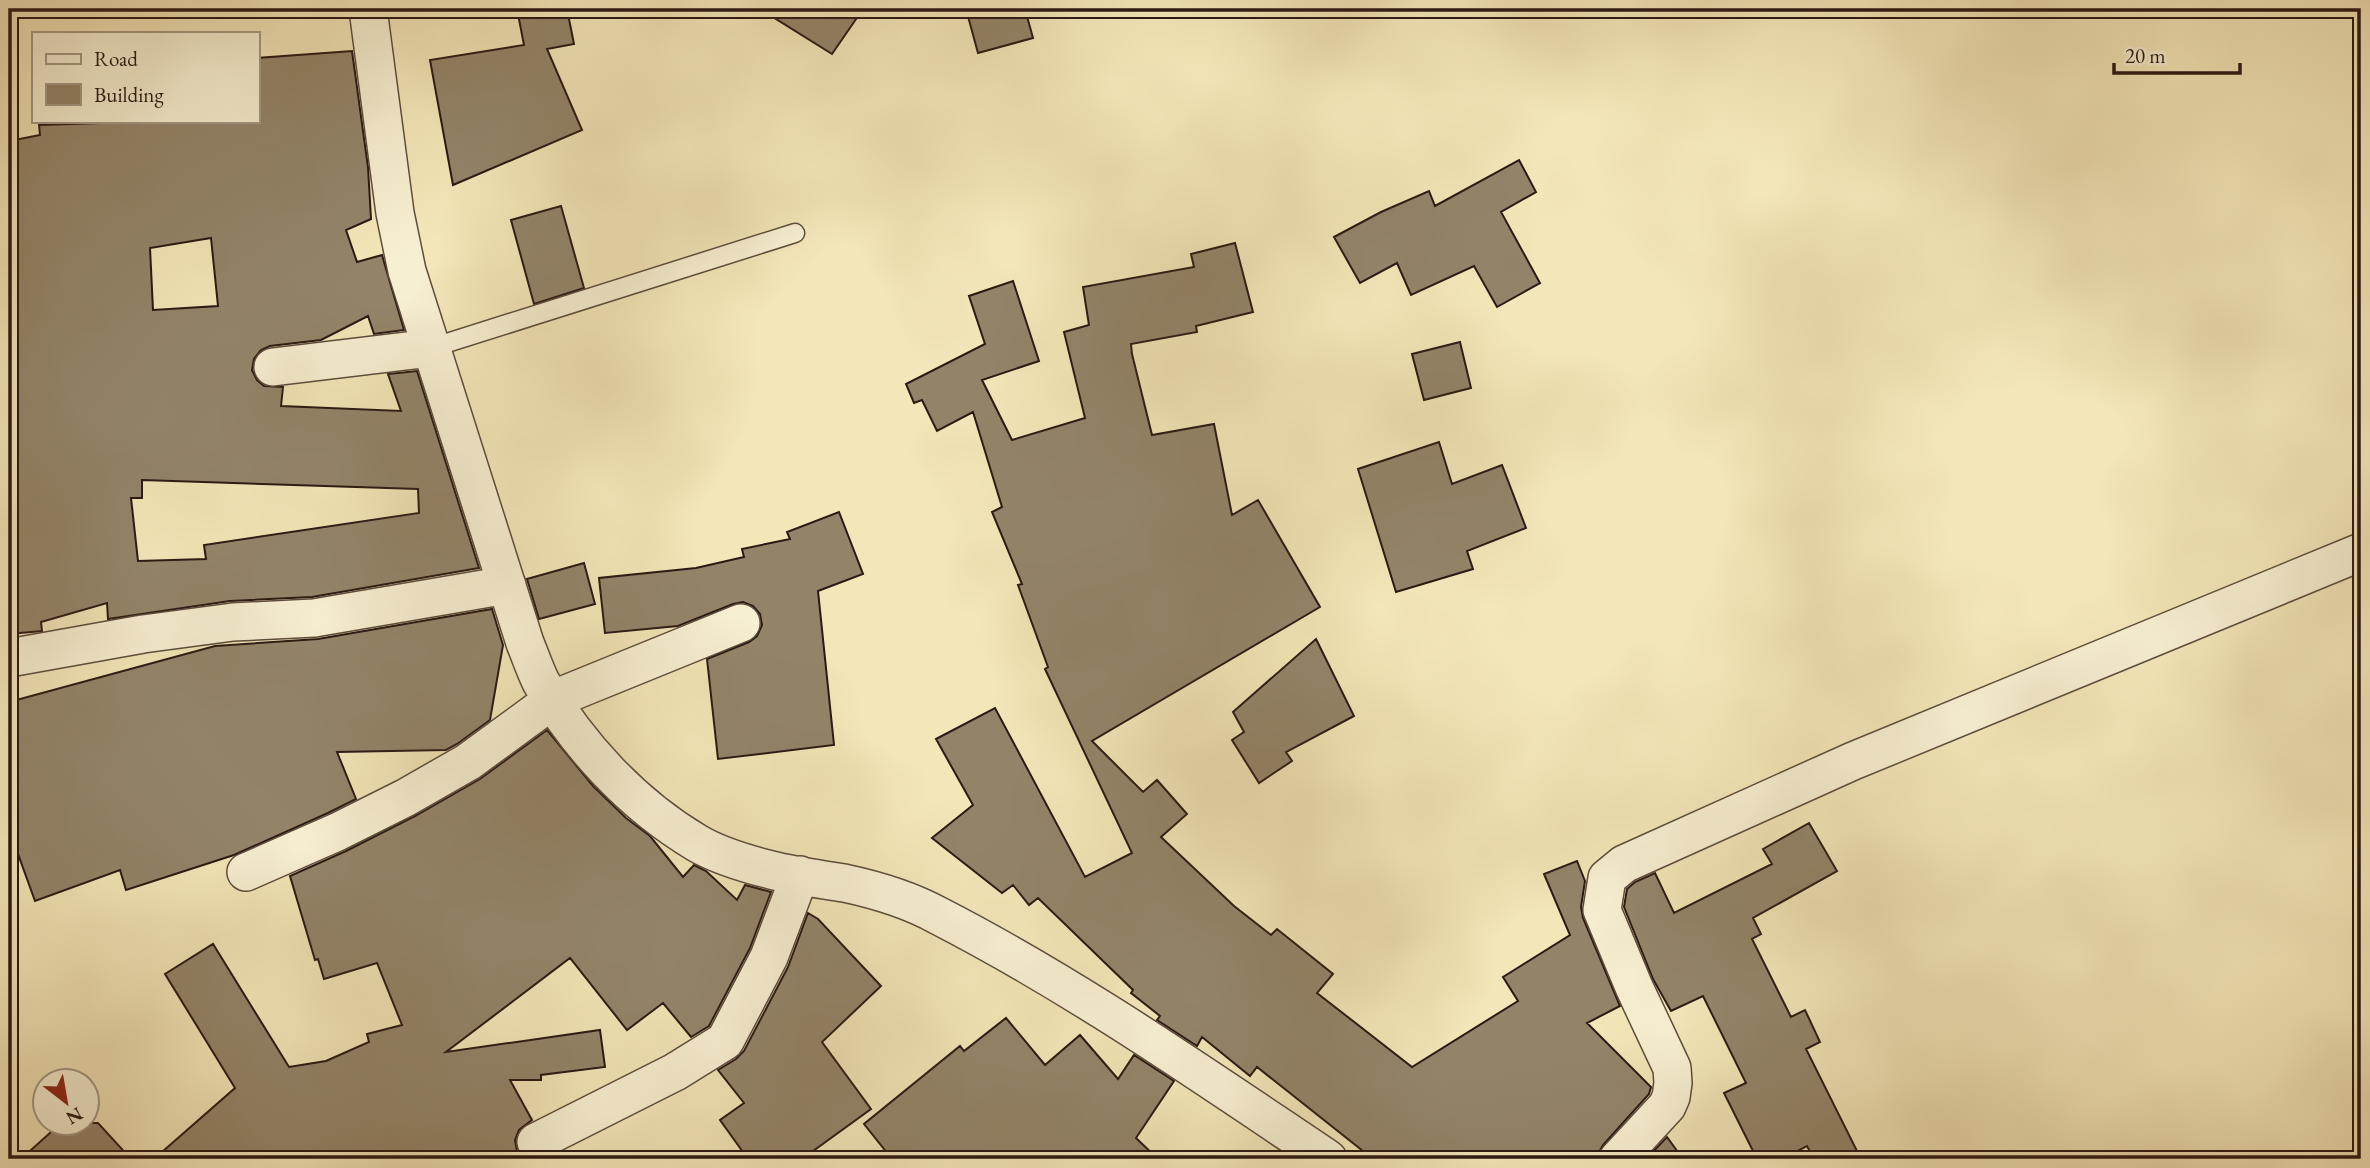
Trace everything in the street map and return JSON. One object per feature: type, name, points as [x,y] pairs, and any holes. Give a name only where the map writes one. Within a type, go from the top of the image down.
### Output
[{"type":"street","points":[[368,9],[395,213],[407,271],[473,472],[525,643],[541,681],[578,737],[610,774],[698,844],[772,871],[848,884],[896,897],[934,913],[1015,956],[1328,1159]]},
{"type":"street","points":[[273,366],[431,348]]},
{"type":"street","points":[[1618,1159],[1667,1107],[1673,1083],[1672,1068],[1602,910],[1608,878],[1624,864],[1853,761],[2361,552]]},
{"type":"street","points":[[9,658],[143,634],[233,622],[314,618],[507,585]]},
{"type":"street","points":[[246,872],[337,832],[405,798],[468,762],[554,699],[741,623]]},
{"type":"street","points":[[536,1142],[675,1072],[725,1041],[769,957],[800,875]]},
{"type":"lane","points":[[431,348],[795,233]]},
{"type":"building","points":[[517,9],[567,9],[574,44],[547,49],[582,130],[453,185],[430,60],[524,45]]},
{"type":"building","points":[[760,9],[863,9],[832,54]]},
{"type":"building","points":[[966,9],[1025,9],[1033,38],[978,53]]},
{"type":"building","points":[[352,51],[368,167],[371,219],[346,230],[357,262],[382,255],[404,330],[374,334],[368,316],[321,340],[270,346],[261,350],[254,359],[252,370],[264,386],[283,387],[281,406],[401,411],[388,374],[417,371],[479,568],[312,597],[230,601],[108,619],[107,603],[41,622],[42,631],[9,634],[9,141],[40,135],[39,125],[259,122],[259,58]],"holes":[[[211,238],[218,306],[153,310],[150,248]],[[142,480],[418,489],[419,513],[204,545],[206,559],[138,561],[131,498],[142,498]]]},
{"type":"building","points":[[1519,160],[1536,192],[1501,212],[1540,283],[1497,307],[1474,266],[1411,295],[1397,263],[1360,283],[1334,237],[1429,191],[1435,206]]},
{"type":"building","points":[[561,206],[584,288],[534,304],[511,220]]},
{"type":"building","points":[[1235,243],[1253,312],[1196,326],[1197,332],[1131,344],[1132,354],[1152,435],[1214,424],[1232,515],[1258,500],[1320,607],[1092,741],[1143,792],[1157,780],[1187,814],[1161,837],[1234,906],[1271,935],[1277,929],[1333,974],[1317,993],[1412,1067],[1518,1001],[1503,977],[1570,935],[1544,874],[1577,861],[1585,881],[1581,907],[1583,918],[1620,1006],[1587,1023],[1651,1087],[1649,1094],[1603,1145],[1598,1159],[1373,1159],[1257,1067],[1250,1076],[1202,1037],[1197,1046],[1157,1020],[1160,1016],[1131,993],[1133,990],[1038,898],[1029,905],[1013,885],[1002,893],[932,838],[973,805],[936,739],[995,708],[1085,877],[1132,853],[1045,669],[1048,667],[1018,585],[1022,584],[992,512],[1002,507],[973,412],[937,431],[922,400],[914,403],[906,384],[985,344],[969,296],[1013,281],[1039,361],[982,380],[1012,440],[1085,418],[1064,332],[1089,325],[1083,287],[1194,267],[1191,254]]},
{"type":"building","points":[[1460,342],[1471,388],[1424,400],[1412,354]]},
{"type":"building","points":[[1439,442],[1452,484],[1502,465],[1526,528],[1467,551],[1473,569],[1396,592],[1358,469]]},
{"type":"building","points":[[839,512],[863,574],[818,591],[834,745],[718,759],[707,659],[749,642],[757,636],[762,625],[760,614],[753,606],[743,602],[678,626],[605,633],[599,578],[696,568],[744,557],[742,549],[790,539],[787,532]]},
{"type":"building","points":[[584,563],[595,604],[539,619],[527,579]]},
{"type":"building","points":[[492,609],[503,645],[490,720],[457,744],[446,750],[337,752],[356,799],[328,813],[234,855],[126,890],[120,870],[35,901],[9,829],[9,755],[18,751],[9,717],[9,702],[215,646],[318,639]]},
{"type":"building","points":[[1316,639],[1354,716],[1286,752],[1292,761],[1259,783],[1232,740],[1244,732],[1233,712]]},
{"type":"building","points":[[547,730],[593,786],[626,818],[650,836],[683,877],[694,865],[706,871],[737,900],[745,885],[771,892],[750,948],[709,1026],[691,1037],[663,1003],[627,1030],[570,958],[446,1052],[600,1030],[605,1067],[541,1075],[541,1080],[510,1080],[532,1120],[519,1130],[515,1140],[517,1151],[524,1159],[154,1159],[235,1088],[165,974],[213,944],[289,1067],[326,1061],[369,1042],[367,1034],[402,1025],[377,963],[324,979],[318,959],[315,960],[290,876],[415,816],[480,779]]},
{"type":"building","points":[[1809,823],[1837,871],[1753,918],[1761,934],[1752,939],[1791,1017],[1805,1010],[1820,1042],[1806,1049],[1861,1159],[1814,1159],[1807,1146],[1782,1159],[1757,1159],[1724,1093],[1746,1083],[1703,996],[1671,1011],[1653,979],[1624,907],[1627,889],[1635,882],[1655,873],[1674,913],[1772,864],[1763,849]]},
{"type":"building","points":[[808,913],[818,919],[881,986],[822,1042],[871,1109],[802,1159],[748,1159],[720,1120],[744,1103],[718,1070],[744,1051],[788,967]]},
{"type":"building","points":[[1006,1018],[1045,1065],[1080,1035],[1118,1079],[1134,1055],[1174,1081],[1136,1138],[1158,1159],[892,1159],[864,1124],[960,1046],[964,1051]]},
{"type":"building","points":[[102,1127],[131,1159],[21,1159],[47,1136],[102,1136]]},
{"type":"building","points":[[1667,1137],[1683,1159],[1646,1159]]}]
